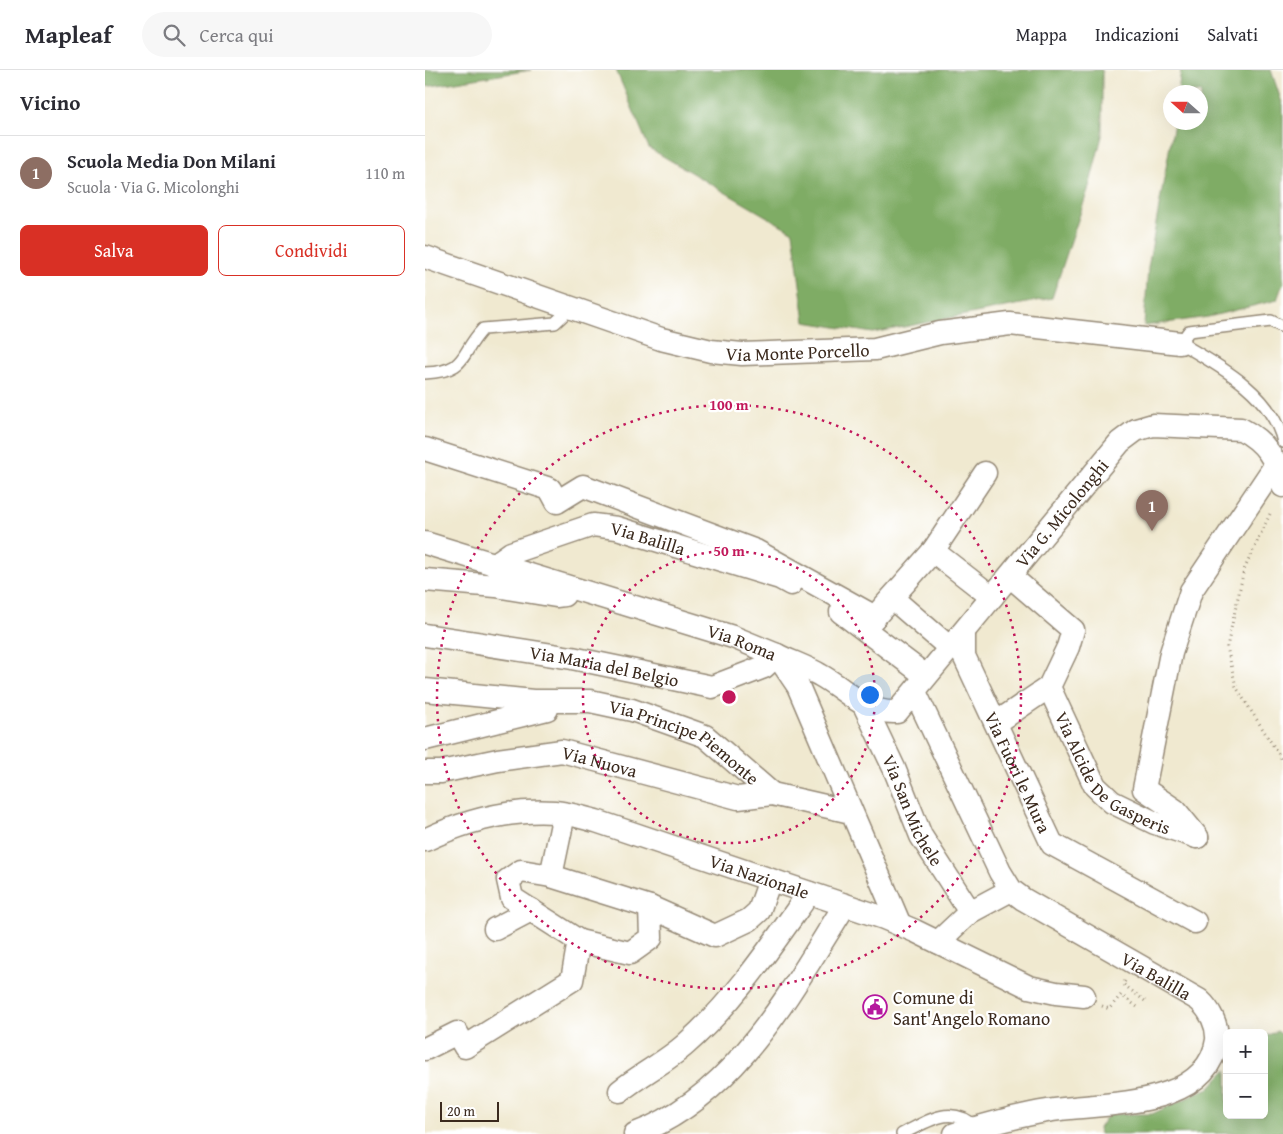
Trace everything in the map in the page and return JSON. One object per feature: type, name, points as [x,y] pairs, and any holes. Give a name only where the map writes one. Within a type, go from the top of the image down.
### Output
[{"type":"street","name":"Via Monte Porcello","points":[[425,257],[661,339],[711,351],[742,354],[875,349],[940,333],[1010,324],[1180,343]]},
{"type":"street","name":"Via G. Micolonghi","points":[[864,705],[885,713],[897,712],[1120,442],[1136,430],[1153,425],[1241,429],[1281,452],[1283,486]]},
{"type":"street","points":[[425,449],[550,489],[557,502],[583,486],[756,551],[869,623],[933,551],[985,473]]},
{"type":"street","name":"Via Alcide De Gasperis","points":[[1049,687],[1095,786],[1112,802],[1138,815],[1155,823],[1197,837],[1175,810],[1144,789],[1171,653],[1191,591],[1281,452]]},
{"type":"street","name":"Via Balilla","points":[[494,565],[511,553],[593,525],[617,528],[780,578],[839,610],[869,623],[920,684],[1000,872],[1011,890],[1023,899],[1199,1000],[1214,1021],[1217,1039],[1212,1057],[1197,1078],[1163,1095],[1136,1101],[1048,1111],[955,1134]]},
{"type":"street","name":"Via Roma","points":[[425,542],[494,565],[587,591],[733,637],[777,656],[798,686],[900,924]]},
{"type":"street","points":[[933,551],[992,597]]},
{"type":"street","points":[[996,722],[1049,687],[1068,647],[1073,630],[1010,576]]},
{"type":"street","points":[[425,580],[496,586],[556,596],[587,591]]},
{"type":"street","points":[[892,598],[957,640]]},
{"type":"street","name":"Via Maria del Belgio","points":[[425,635],[572,658],[712,687],[764,667],[777,656]]},
{"type":"street","name":"Via Fuori le Mura","points":[[957,640],[1052,844],[1195,922]]},
{"type":"street","points":[[777,656],[820,675],[864,705]]},
{"type":"street","points":[[425,690],[533,701],[590,701]]},
{"type":"street","points":[[425,739],[525,713],[590,701]]},
{"type":"street","name":"Via Principe Piemonte","points":[[590,701],[632,710],[705,736],[772,794]]},
{"type":"street","name":"Via San Michele","points":[[864,705],[894,768],[921,836],[970,912]]},
{"type":"street","name":"Via Nuova","points":[[425,772],[441,772],[498,760],[562,750],[738,798],[772,794]]},
{"type":"street","points":[[772,794],[851,812]]},
{"type":"street","name":"Via Nazionale","points":[[425,840],[482,819],[514,813],[564,814],[596,821],[900,924],[1029,987],[1056,994],[1084,996]]},
{"type":"street","points":[[551,876],[564,814]]},
{"type":"street","points":[[650,907],[651,938],[630,953],[579,941],[513,898],[508,880],[521,871],[551,876],[650,907],[715,936],[749,920],[759,912],[770,880]]},
{"type":"street","points":[[938,942],[970,912],[1011,890]]},
{"type":"street","points":[[620,1091],[676,1053],[704,1028],[733,995],[809,893]]},
{"type":"street","points":[[635,1134],[662,1123],[693,1105],[729,1071],[784,1000],[845,905]]},
{"type":"street","points":[[495,929],[531,910]]},
{"type":"street","points":[[425,1049],[457,1034],[465,1047],[572,980],[579,941]]},
{"type":"lane","points":[[425,373],[441,373],[462,362],[476,337],[483,329],[555,323],[572,307]]},
{"type":"lane","points":[[1281,452],[1279,426],[1253,394],[1224,368],[1180,343],[1189,331],[1271,321],[1283,327]]},
{"type":"lane","points":[[901,1134],[938,1117],[954,1114],[963,1116],[977,1128]]},
{"type":"path","points":[[1283,486],[1244,570],[1227,647],[1236,687],[1283,760]]},
{"type":"path","points":[[1109,1010],[1121,995],[1140,1009]]},
{"type":"green space","points":[[425,70],[531,70],[425,87]]},
{"type":"green space","points":[[616,70],[1102,70],[1102,136],[1089,187],[1052,298],[873,333],[805,322],[793,232],[649,148]]},
{"type":"green space","points":[[1181,70],[1271,70],[1283,106],[1283,283],[1277,300],[1208,317],[1144,326],[1148,268],[1173,130],[1208,130],[1208,85],[1179,85]]},
{"type":"green space","points":[[1277,1031],[1283,1035],[1283,1133],[1100,1134],[1099,1128],[1109,1114],[1152,1114],[1209,1088],[1223,1073],[1223,1119],[1268,1119],[1268,1035]]},
{"type":"place","name":"Scuola Media Don Milani","points":[[1152,531]]},
{"type":"place","name":"Comune di Sant'Angelo Romano","points":[[875,1007]]}]
